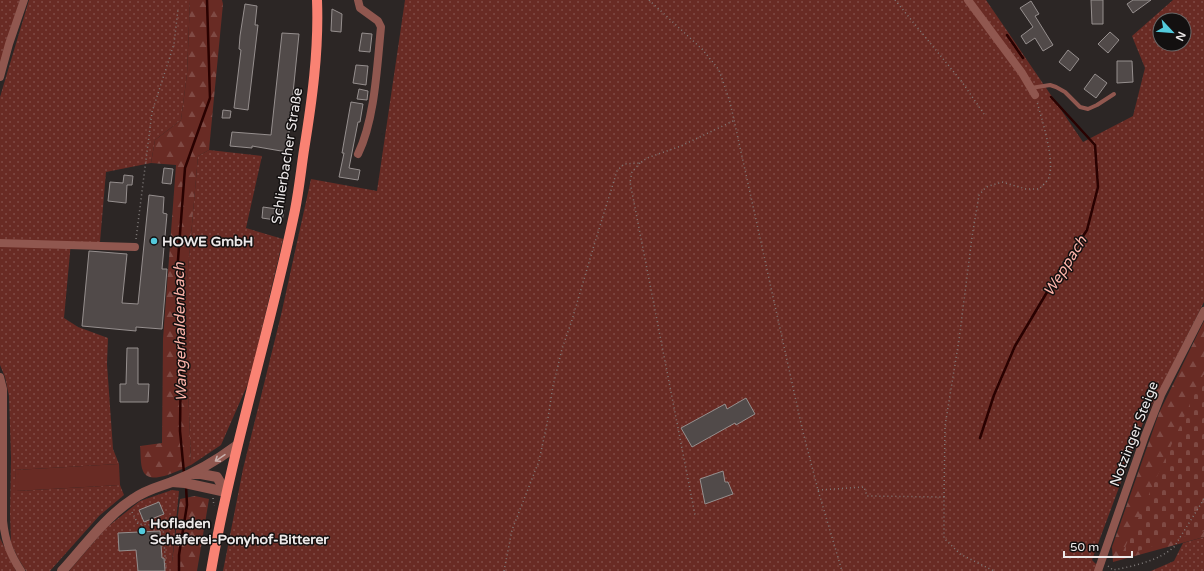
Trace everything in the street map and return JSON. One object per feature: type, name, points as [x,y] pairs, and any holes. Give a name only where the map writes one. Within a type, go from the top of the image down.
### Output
[{"type":"main road","name":"Schlierbacher Straße","points":[[210,571],[236,446],[270,314],[295,208],[310,114],[316,56],[317,0]]},
{"type":"street","points":[[0,77],[9,44],[24,0]]},
{"type":"street","points":[[358,0],[360,8],[378,21],[381,27],[372,106],[364,142],[358,154]]},
{"type":"street","points":[[968,0],[1022,73],[1033,91]]},
{"type":"street","points":[[0,243],[135,247]]},
{"type":"street","name":"Notzinger Steige","points":[[1098,571],[1144,436],[1161,395],[1204,311]]},
{"type":"street","points":[[0,377],[3,389],[3,521],[5,538],[12,555],[22,571]]},
{"type":"street","points":[[62,571],[104,524],[127,503],[145,491],[172,482],[187,474],[202,471],[236,446]]},
{"type":"street","points":[[202,471],[217,477],[226,492]]},
{"type":"street","points":[[172,482],[226,492]]},
{"type":"lane","points":[[1033,91],[1050,85],[1065,92],[1080,107],[1088,109],[1114,94]]},
{"type":"path","points":[[649,0],[703,50],[719,70],[730,102],[802,428],[818,490],[842,571]]},
{"type":"path","points":[[895,0],[962,82],[984,114]]},
{"type":"path","points":[[135,247],[152,112],[174,44],[178,9]]},
{"type":"path","points":[[994,571],[960,554],[944,538],[945,426],[959,340],[979,195],[986,187],[1002,182],[1026,189],[1039,189],[1049,178],[1051,166],[1048,148],[1033,91]]},
{"type":"path","points":[[695,516],[630,182],[632,172],[647,158],[681,146],[733,121]]},
{"type":"path","points":[[504,571],[512,530],[539,461],[553,386],[562,349],[617,171],[624,164],[640,163]]},
{"type":"path","points":[[818,490],[864,486],[867,496],[944,497]]},
{"type":"path","points":[[205,487],[213,496],[214,507]]},
{"type":"path","points":[[1102,562],[1113,570],[1136,565],[1167,553],[1174,547],[1204,499]]},
{"type":"path","points":[[127,503],[138,524],[164,526],[166,571]]},
{"type":"green space","points":[[0,0],[20,0],[0,64]]},
{"type":"green space","points":[[29,0],[190,0],[187,74],[181,120],[155,140],[151,163],[106,172],[100,242],[71,242],[64,318],[78,327],[108,338],[107,364],[113,449],[119,464],[15,470],[17,491],[120,485],[124,495],[99,516],[50,571],[26,571],[11,543],[9,396],[5,377],[0,365],[0,97]]},
{"type":"green space","points":[[190,0],[222,0],[223,4],[209,150],[198,156],[187,281],[187,357],[191,465],[166,476],[152,477],[147,476],[143,471],[140,446],[162,443],[163,339],[176,165],[151,163],[155,140],[181,120],[187,74]]},
{"type":"green space","points":[[405,0],[986,0],[1083,142],[1133,116],[1145,68],[1132,36],[1152,18],[1152,52],[1192,52],[1192,12],[1159,12],[1173,0],[1204,0],[1204,302],[1143,423],[1092,560],[1103,571],[223,571],[243,469],[281,315],[311,179],[377,191]]},
{"type":"green space","points":[[209,150],[262,156],[246,228],[283,239],[250,379],[221,445],[191,465],[187,357],[187,281],[198,156]]},
{"type":"green space","points":[[1204,321],[1204,537],[1113,562],[1112,547],[1159,413]]},
{"type":"green space","points":[[1204,373],[1204,531],[1121,556]]},
{"type":"green space","points":[[119,464],[120,485],[16,491],[15,470]]},
{"type":"green space","points":[[172,490],[179,491],[172,571],[69,571],[106,528],[140,501]]},
{"type":"green space","points":[[195,496],[209,499],[197,571],[172,571],[180,499]]},
{"type":"green space","points":[[1204,537],[1204,571],[1151,571],[1174,561],[1183,543]]},
{"type":"green space","points":[[0,538],[16,571],[0,571]]},
{"type":"building","points":[[1091,0],[1103,0],[1103,24],[1092,24]]},
{"type":"building","points":[[1133,0],[1151,0],[1133,13],[1127,4]]},
{"type":"building","points":[[1031,1],[1039,14],[1035,16],[1053,45],[1043,51],[1035,38],[1026,44],[1021,36],[1033,27],[1020,8]]},
{"type":"building","points":[[245,4],[257,6],[255,25],[258,25],[248,110],[234,108],[241,50],[239,49],[240,36]]},
{"type":"building","points":[[332,9],[342,14],[341,32],[331,31]]},
{"type":"building","points":[[1110,32],[1119,40],[1108,53],[1098,44]]},
{"type":"building","points":[[282,33],[299,34],[287,152],[252,146],[252,148],[230,146],[232,132],[271,135]]},
{"type":"building","points":[[362,33],[372,34],[370,52],[359,51]]},
{"type":"building","points":[[1068,50],[1079,59],[1070,71],[1059,62]]},
{"type":"building","points":[[1117,61],[1132,61],[1133,82],[1117,83]]},
{"type":"building","points":[[356,65],[368,66],[366,85],[353,83]]},
{"type":"building","points":[[1095,74],[1107,83],[1096,98],[1084,89]]},
{"type":"building","points":[[359,89],[368,91],[367,100],[357,99]]},
{"type":"building","points":[[351,102],[363,104],[349,168],[360,170],[358,180],[339,177]]},
{"type":"building","points":[[223,110],[231,111],[230,118],[222,118]]},
{"type":"building","points":[[164,168],[173,169],[171,184],[162,183]]},
{"type":"building","points":[[124,175],[133,176],[132,185],[127,185],[126,203],[108,201],[110,182],[123,183]]},
{"type":"building","points":[[149,195],[164,197],[163,213],[167,214],[162,269],[167,269],[162,329],[136,327],[136,331],[82,326],[89,251],[127,254],[122,303],[138,304]]},
{"type":"building","points":[[263,207],[284,210],[282,221],[262,218]]},
{"type":"building","points":[[127,348],[138,348],[138,384],[149,384],[148,402],[120,402],[120,384],[126,384]]},
{"type":"building","points":[[746,398],[755,414],[736,425],[735,423],[692,447],[681,428],[725,404],[727,409]]},
{"type":"building","points":[[723,471],[725,482],[728,482],[733,494],[705,504],[700,479]]},
{"type":"building","points":[[159,502],[164,514],[144,522],[139,510]]},
{"type":"building","points":[[160,531],[162,558],[164,558],[165,571],[138,571],[136,550],[119,551],[118,533]]},
{"type":"waterway","name":"Wangerhaldenbach","points":[[184,473],[180,431],[181,352],[177,273],[185,168],[210,98],[207,0]]},
{"type":"waterway","name":"Weppach","points":[[1007,35],[1023,58]]},
{"type":"waterway","name":"Weppach","points":[[980,438],[994,395],[1015,346],[1056,277],[1087,230],[1098,187],[1095,145],[1051,97]]},
{"type":"waterway","name":"Wangerhaldenbach","points":[[179,571],[179,555],[187,505],[186,486]]},
{"type":"place","name":"HOWE GmbH","points":[[154,241]]},
{"type":"place","name":"Hofladen Schäferei-Ponyhof-Bitterer","points":[[142,531]]}]
